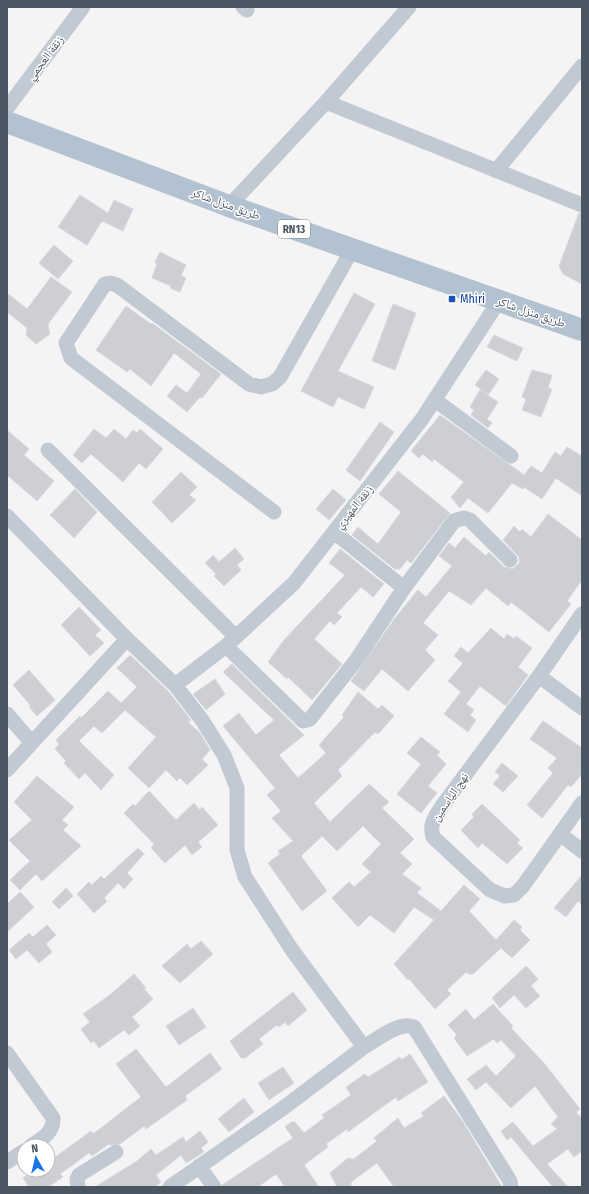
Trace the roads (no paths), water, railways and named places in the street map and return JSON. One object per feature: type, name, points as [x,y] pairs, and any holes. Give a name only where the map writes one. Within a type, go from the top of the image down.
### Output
[{"type":"main road","name":"طريق منزل شاكر","points":[[7,119],[229,206],[582,330]]},
{"type":"street","name":"زنقة العجمي","points":[[7,119],[83,7]]},
{"type":"street","points":[[229,206],[326,102],[409,7]]},
{"type":"street","points":[[496,171],[582,66]]},
{"type":"street","points":[[326,102],[582,204]]},
{"type":"street","points":[[274,512],[71,358],[66,343],[105,284],[110,282],[117,285],[249,384],[261,387],[266,386],[272,384],[284,371],[352,250]]},
{"type":"street","name":"زنقة المهيري","points":[[175,684],[231,642],[294,583],[422,419],[499,300]]},
{"type":"street","points":[[435,400],[511,456]]},
{"type":"street","points":[[48,450],[231,642],[303,721],[310,719],[357,660],[404,588],[446,529],[458,519],[464,518],[470,520],[510,560]]},
{"type":"street","points":[[7,516],[127,639],[175,684],[224,755],[237,788],[237,850],[245,877],[292,950],[364,1048]]},
{"type":"street","points":[[334,532],[404,588]]},
{"type":"street","name":"نهج الياسمين","points":[[582,614],[540,676],[442,806],[432,821],[430,829],[432,837],[490,890],[505,896],[514,895],[523,886],[582,802]]},
{"type":"street","points":[[7,770],[31,742],[127,639]]},
{"type":"street","points":[[540,676],[582,708]]},
{"type":"street","points":[[7,714],[31,742]]},
{"type":"street","points":[[560,834],[582,851]]},
{"type":"street","points":[[170,1187],[286,1106],[364,1048],[407,1024],[414,1027],[510,1180],[511,1187]]},
{"type":"street","points":[[7,1053],[53,1118],[54,1124],[50,1131],[41,1138]]},
{"type":"street","points":[[78,1187],[77,1179],[79,1175],[116,1152]]},
{"type":"street","points":[[7,1162],[16,1156]]},
{"type":"street","points":[[198,1166],[214,1187]]},
{"type":"place","name":"Mhiri","points":[[452,299]]}]
